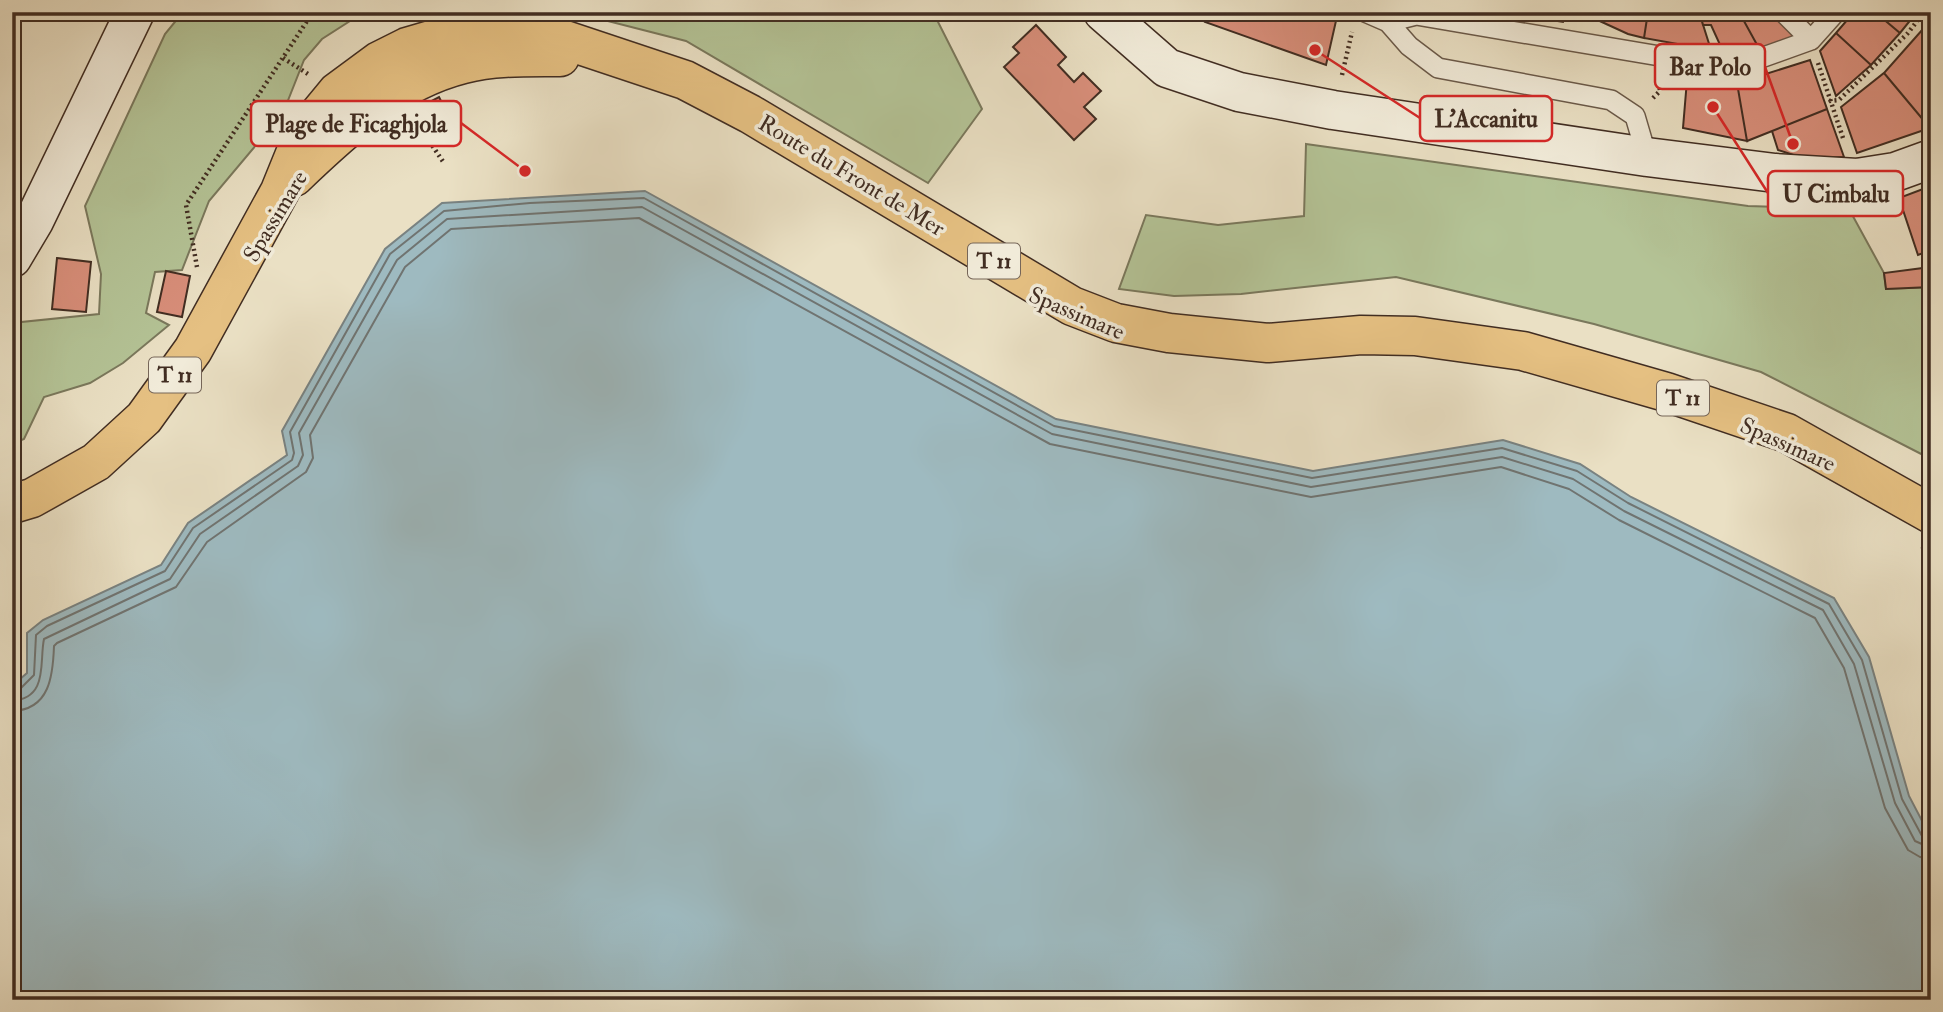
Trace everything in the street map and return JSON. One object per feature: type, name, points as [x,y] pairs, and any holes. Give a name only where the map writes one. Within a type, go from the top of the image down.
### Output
[{"type":"main road","points":[[12,258],[34,221],[135,12]]},
{"type":"main road","points":[[1104,12],[1167,68],[1239,92],[1333,110],[1647,157],[1775,173],[1857,178],[1895,172],[1931,159]]},
{"type":"main road","name":"Route du Front de Mer","points":[[12,504],[32,498],[96,462],[144,418],[193,350],[280,191],[352,123],[422,78],[464,63],[514,58],[609,55],[685,80],[750,114],[1060,299],[1116,323],[1268,343],[1375,335],[1415,336],[1523,351],[1666,392],[1787,433],[1924,534]]},
{"type":"lane","points":[[1783,12],[1811,40]]},
{"type":"lane","points":[[1360,18],[1388,22],[1416,15],[1725,67],[1744,64],[1811,40],[1836,12]]},
{"type":"lane","points":[[1388,22],[1409,46],[1438,68],[1611,100],[1635,116],[1647,157]]},
{"type":"path","points":[[197,270],[186,205],[313,12]]},
{"type":"path","points":[[1829,101],[1839,100],[1908,33],[1924,12]]},
{"type":"path","points":[[1333,110],[1360,18]]},
{"type":"path","points":[[1811,40],[1829,101],[1857,178]]},
{"type":"path","points":[[283,58],[304,71]]},
{"type":"path","points":[[414,118],[444,163]]},
{"type":"path","points":[[1924,534],[1931,612]]},
{"type":"green space","points":[[183,12],[364,12],[322,39],[304,60],[283,113],[209,201],[182,270],[155,272],[146,313],[169,325],[123,363],[90,383],[44,397],[24,439],[12,444],[12,323],[99,314],[101,274],[85,206],[165,34]]},
{"type":"green space","points":[[486,12],[933,12],[982,109],[928,183],[686,41],[600,19]]},
{"type":"green space","points":[[1306,144],[1748,206],[1849,209],[1884,273],[1886,289],[1931,287],[1931,459],[1761,372],[1594,324],[1396,277],[1241,294],[1174,296],[1119,289],[1146,215],[1218,225],[1304,216]]},
{"type":"water","points":[[645,191],[1056,419],[1313,471],[1503,440],[1580,464],[1631,497],[1834,598],[1869,657],[1909,796],[1931,838],[1931,1000],[12,1000],[12,686],[27,673],[27,633],[43,620],[161,565],[188,523],[287,455],[282,431],[385,249],[442,203]]},
{"type":"building","points":[[1209,12],[1338,12],[1326,65],[1205,22]]},
{"type":"building","points":[[1500,12],[1566,12],[1563,22]]},
{"type":"building","points":[[1580,12],[1648,12],[1644,38],[1628,34]]},
{"type":"building","points":[[1648,12],[1699,12],[1711,50],[1644,38]]},
{"type":"building","points":[[1699,12],[1739,12],[1761,52],[1726,58],[1711,25],[1703,25]]},
{"type":"building","points":[[1739,12],[1773,12],[1796,36],[1761,52]]},
{"type":"building","points":[[1804,12],[1823,12],[1814,22]]},
{"type":"building","points":[[1854,12],[1875,12],[1900,33],[1871,65],[1836,33]]},
{"type":"building","points":[[1875,12],[1917,12],[1900,33]]},
{"type":"building","points":[[1036,25],[1066,57],[1058,65],[1074,82],[1083,73],[1101,91],[1084,107],[1096,119],[1074,140],[1004,67],[1019,53],[1013,47]]},
{"type":"building","points":[[1923,29],[1931,36],[1930,128],[1884,73]]},
{"type":"building","points":[[1836,33],[1871,65],[1836,96],[1820,51]]},
{"type":"building","points":[[1810,60],[1827,109],[1747,141],[1737,83]]},
{"type":"building","points":[[1884,73],[1930,128],[1857,153],[1841,107]]},
{"type":"building","points":[[1687,80],[1737,83],[1747,141],[1683,128]]},
{"type":"building","points":[[439,97],[444,107],[423,118],[418,108]]},
{"type":"building","points":[[1827,109],[1844,157],[1806,159],[1778,150],[1772,131]]},
{"type":"building","points":[[1931,186],[1931,250],[1918,255],[1899,198]]},
{"type":"building","points":[[57,258],[91,262],[86,312],[52,309]]},
{"type":"building","points":[[1931,267],[1931,287],[1886,289],[1884,273]]},
{"type":"building","points":[[166,271],[190,276],[182,317],[157,312]]},
{"type":"place","name":"L'Accanitu","points":[[1315,50]]},
{"type":"place","name":"U Cimbalu","points":[[1713,107]]},
{"type":"place","name":"Bar Polo","points":[[1793,144]]},
{"type":"place","name":"Plage de Ficaghjola","points":[[525,171]]}]
